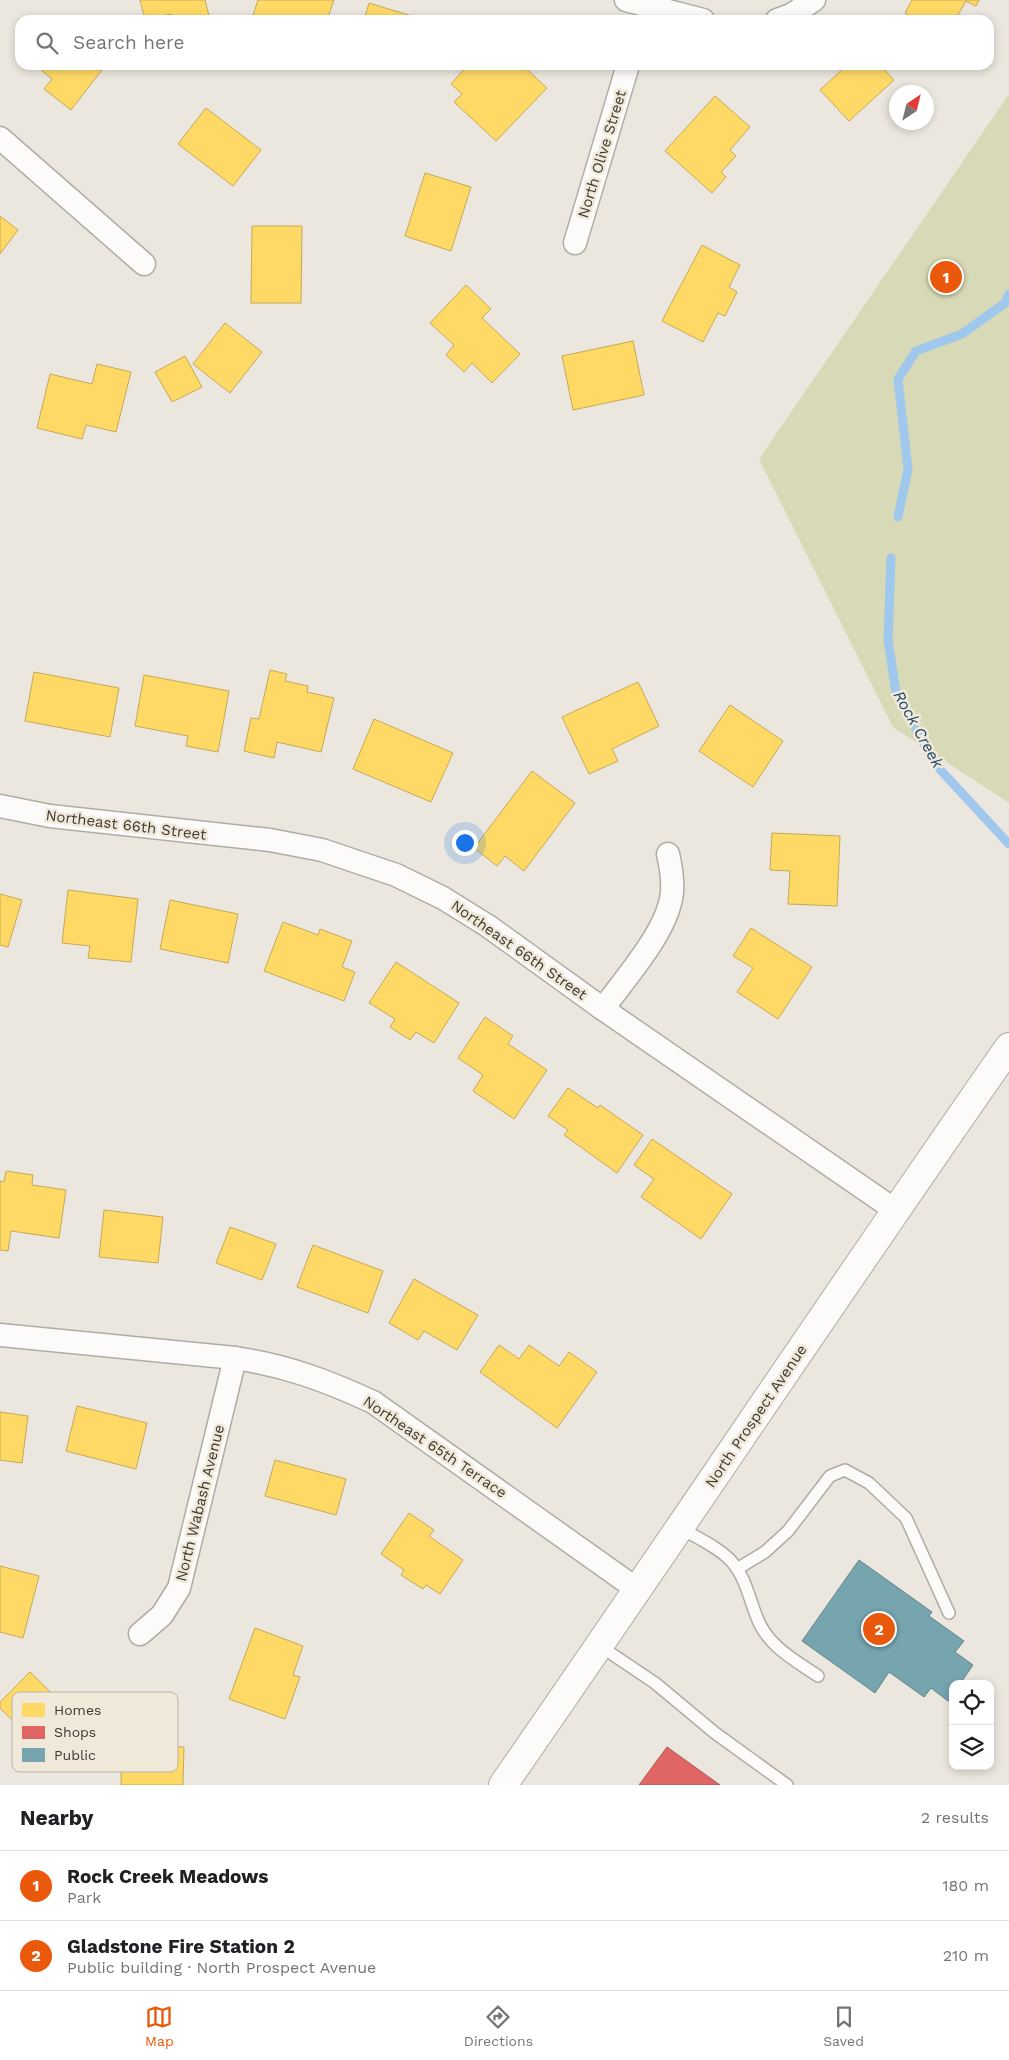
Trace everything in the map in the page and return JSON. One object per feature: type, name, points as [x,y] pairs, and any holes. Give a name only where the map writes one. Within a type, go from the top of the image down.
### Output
[{"type":"main road","name":"North Prospect Avenue","points":[[510,1782],[895,1210],[1009,1047]]},
{"type":"street","points":[[790,15],[814,0]]},
{"type":"street","points":[[638,8],[676,15]]},
{"type":"street","name":"North Olive Street","points":[[575,243],[627,70]]},
{"type":"street","points":[[0,138],[144,264]]},
{"type":"street","name":"Northeast 66th Street","points":[[0,806],[50,816],[270,840],[322,850],[396,875],[443,898],[488,926],[603,1009],[895,1210]]},
{"type":"street","points":[[603,1009],[660,929],[668,912],[673,876],[668,854]]},
{"type":"street","name":"Northeast 65th Terrace","points":[[0,1335],[235,1358],[272,1364],[324,1379],[373,1402],[638,1590]]},
{"type":"street","name":"North Wabash Avenue","points":[[140,1634],[162,1616],[179,1588],[235,1358]]},
{"type":"lane","points":[[737,1569],[765,1552],[788,1531],[830,1476],[845,1470],[869,1483],[906,1518],[949,1613]]},
{"type":"lane","points":[[681,1528],[724,1556],[737,1569],[746,1587],[756,1617],[772,1643],[786,1655],[818,1676]]},
{"type":"lane","points":[[600,1646],[655,1683],[715,1733],[786,1785]]},
{"type":"green space","points":[[1009,94],[1009,803],[893,727],[759,459]]},
{"type":"building: Homes","points":[[140,0],[205,0],[209,15],[171,14],[144,15]]},
{"type":"building: Homes","points":[[258,0],[334,0],[329,15],[253,15]]},
{"type":"building: Homes","points":[[912,0],[979,0],[976,6],[966,1],[958,15],[909,15],[905,13]]},
{"type":"building: Homes","points":[[369,3],[409,15],[365,15]]},
{"type":"building: Homes","points":[[41,70],[102,70],[71,110],[44,89],[52,79]]},
{"type":"building: Homes","points":[[464,70],[527,70],[547,88],[496,141],[454,102],[462,94],[451,84]]},
{"type":"building: Homes","points":[[842,70],[885,70],[894,80],[849,121],[820,90]]},
{"type":"building: Homes","points":[[715,96],[750,127],[730,150],[736,156],[721,172],[726,177],[712,193],[665,151]]},
{"type":"building: Homes","points":[[206,108],[261,150],[233,186],[178,144]]},
{"type":"building: Homes","points":[[425,173],[471,187],[451,251],[405,236]]},
{"type":"building: Homes","points":[[0,216],[18,230],[0,254]]},
{"type":"building: Homes","points":[[252,226],[302,226],[301,303],[251,303]]},
{"type":"building: Homes","points":[[702,245],[740,265],[729,287],[737,292],[725,316],[718,313],[703,342],[662,321]]},
{"type":"building: Homes","points":[[466,285],[491,309],[482,318],[520,354],[492,383],[472,363],[464,372],[446,355],[454,345],[430,323]]},
{"type":"building: Homes","points":[[225,323],[262,352],[230,393],[193,364]]},
{"type":"building: Homes","points":[[633,341],[644,395],[573,410],[562,356]]},
{"type":"building: Homes","points":[[185,356],[202,387],[172,402],[155,372]]},
{"type":"building: Homes","points":[[97,364],[131,372],[116,432],[86,425],[82,439],[37,428],[50,374],[92,384]]},
{"type":"building: Homes","points":[[270,670],[287,674],[285,681],[308,686],[307,692],[334,698],[321,752],[277,742],[274,758],[244,751],[251,718],[259,719]]},
{"type":"building: Homes","points":[[34,672],[119,688],[110,737],[25,721]]},
{"type":"building: Homes","points":[[144,675],[229,691],[218,752],[186,746],[188,736],[135,726]]},
{"type":"building: Homes","points":[[638,682],[659,726],[612,749],[618,761],[589,774],[562,717]]},
{"type":"building: Homes","points":[[730,705],[783,741],[753,787],[699,751]]},
{"type":"building: Homes","points":[[374,719],[453,753],[431,802],[353,769]]},
{"type":"building: Homes","points":[[532,771],[575,803],[524,871],[505,856],[497,866],[474,848]]},
{"type":"building: Homes","points":[[772,833],[840,836],[837,906],[788,904],[790,871],[770,870]]},
{"type":"building: Homes","points":[[68,890],[138,899],[131,962],[88,958],[90,946],[62,943]]},
{"type":"building: Homes","points":[[0,894],[22,900],[8,947],[0,945]]},
{"type":"building: Homes","points":[[170,900],[238,914],[228,963],[160,949]]},
{"type":"building: Homes","points":[[283,922],[318,935],[320,929],[352,941],[342,967],[355,972],[344,1001],[264,971]]},
{"type":"building: Homes","points":[[751,928],[812,967],[778,1019],[737,992],[753,968],[733,956]]},
{"type":"building: Homes","points":[[396,962],[459,1003],[434,1043],[416,1032],[410,1040],[390,1027],[395,1019],[369,1003]]},
{"type":"building: Homes","points":[[485,1017],[513,1036],[508,1044],[547,1070],[514,1119],[473,1091],[483,1075],[458,1058]]},
{"type":"building: Homes","points":[[568,1088],[598,1108],[600,1105],[643,1135],[617,1173],[564,1135],[568,1130],[548,1116]]},
{"type":"building: Homes","points":[[652,1139],[732,1194],[701,1239],[641,1197],[654,1179],[634,1165]]},
{"type":"building: Homes","points":[[6,1171],[33,1175],[32,1185],[66,1190],[59,1238],[11,1231],[8,1251],[0,1250],[0,1181],[4,1182]]},
{"type":"building: Homes","points":[[104,1210],[163,1217],[158,1263],[99,1257]]},
{"type":"building: Homes","points":[[230,1227],[276,1244],[262,1280],[216,1263]]},
{"type":"building: Homes","points":[[313,1245],[383,1271],[368,1313],[297,1287]]},
{"type":"building: Homes","points":[[414,1279],[478,1315],[457,1350],[424,1331],[418,1340],[389,1323]]},
{"type":"building: Homes","points":[[499,1345],[519,1359],[529,1345],[559,1366],[569,1352],[597,1372],[557,1428],[480,1372]]},
{"type":"building: Homes","points":[[77,1406],[147,1423],[136,1469],[66,1451]]},
{"type":"building: Homes","points":[[0,1412],[28,1416],[22,1463],[0,1460]]},
{"type":"building: Homes","points":[[275,1460],[346,1479],[336,1515],[265,1496]]},
{"type":"building: Homes","points":[[409,1513],[434,1530],[429,1536],[463,1560],[440,1594],[426,1585],[423,1589],[401,1575],[404,1570],[381,1554]]},
{"type":"building: Homes","points":[[0,1566],[39,1576],[23,1638],[0,1632]]},
{"type":"building: Homes","points":[[255,1628],[303,1646],[293,1675],[300,1677],[285,1719],[229,1699]]},
{"type":"building: Homes","points":[[30,1672],[50,1692],[12,1692],[12,1720],[0,1708],[0,1702]]},
{"type":"building: Homes","points":[[178,1747],[184,1747],[183,1785],[121,1785],[121,1772],[178,1772]]},
{"type":"building: Shops","points":[[667,1747],[720,1785],[639,1785]]},
{"type":"building: Public","points":[[859,1560],[932,1612],[929,1616],[964,1641],[955,1652],[973,1665],[963,1680],[949,1680],[948,1701],[931,1688],[924,1697],[889,1672],[875,1693],[802,1641]]},
{"type":"waterway","name":"Rock Creek","points":[[898,517],[908,469],[898,379],[916,351],[962,334],[1005,303],[1009,294]]},
{"type":"waterway","name":"Rock Creek","points":[[891,558],[888,640],[896,692],[934,763],[1009,844]]},
{"type":"place","name":"Rock Creek Meadows","points":[[946,277]]},
{"type":"place","name":"Gladstone Fire Station 2","points":[[879,1629]]}]
